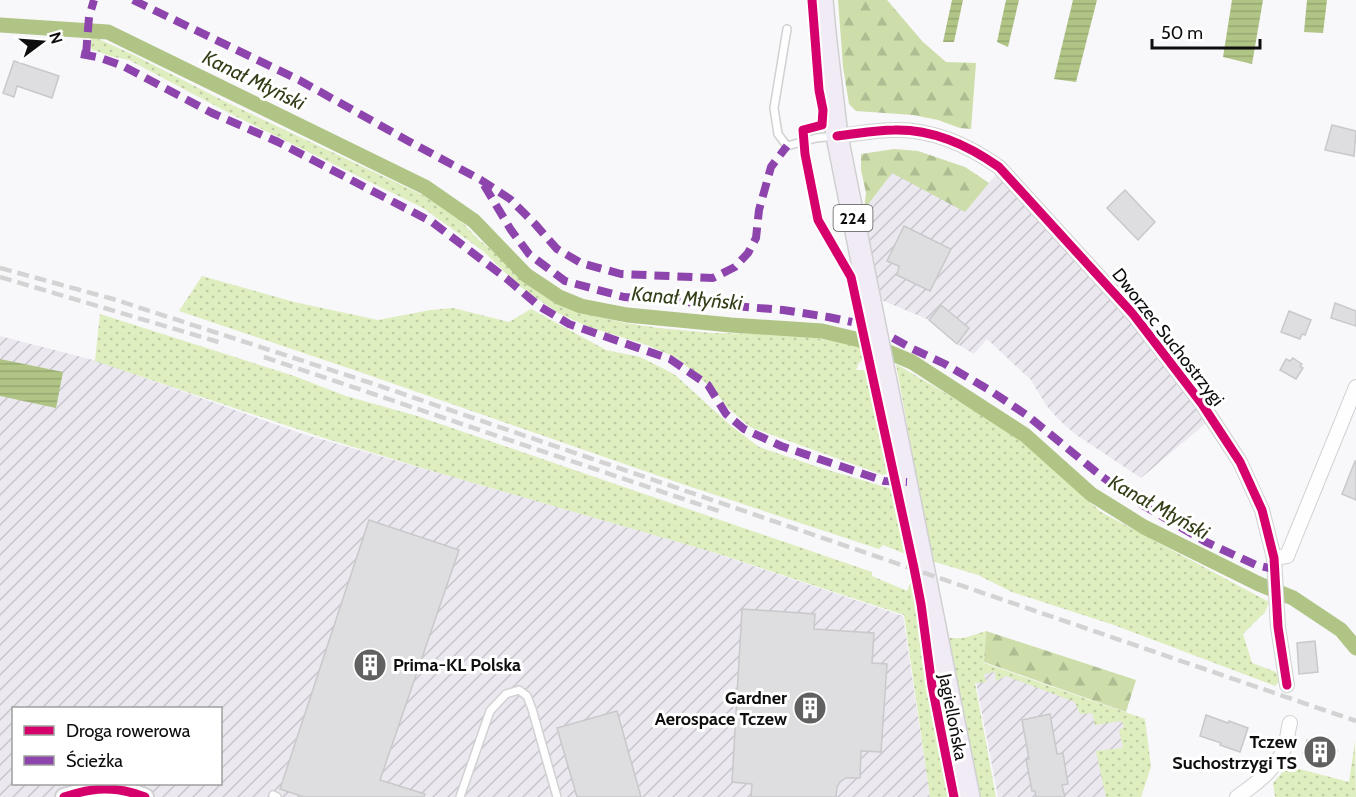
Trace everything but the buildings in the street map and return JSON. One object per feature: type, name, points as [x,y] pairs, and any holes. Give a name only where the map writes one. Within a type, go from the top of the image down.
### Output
[{"type":"main road","name":"Jagiellońska","points":[[822,0],[837,136],[969,797]]},
{"type":"street","name":"Dworzec Suchostrzygi","points":[[837,136],[893,130],[924,132],[978,153],[999,167],[1133,314],[1202,404],[1240,462],[1262,510],[1274,558],[1276,601],[1287,685]]},
{"type":"street","points":[[1274,558],[1287,556],[1356,387]]},
{"type":"street","points":[[1237,797],[1265,775],[1276,763],[1286,743],[1290,723]]},
{"type":"street","points":[[64,797],[101,788],[130,792],[144,797]]},
{"type":"lane","points":[[787,28],[774,108],[778,134],[787,146],[816,138],[837,136]]},
{"type":"lane","points":[[459,797],[490,711],[506,693],[519,690],[527,696],[532,709],[556,797]]},
{"type":"shaded area","points":[[952,0],[963,0],[954,42],[943,42]]},
{"type":"shaded area","points":[[1006,0],[1019,0],[1008,47],[997,42]]},
{"type":"shaded area","points":[[1073,0],[1097,0],[1076,82],[1054,79]]},
{"type":"shaded area","points":[[1232,0],[1263,0],[1252,64],[1223,57]]},
{"type":"shaded area","points":[[1307,0],[1327,0],[1323,33],[1304,32]]},
{"type":"shaded area","points":[[92,36],[429,198],[457,217],[478,239],[548,296],[567,306],[625,323],[659,328],[712,333],[794,334],[860,346],[863,359],[856,370],[863,370],[868,374],[891,472],[883,475],[750,427],[727,407],[714,390],[677,358],[647,345],[589,327],[558,313],[519,286],[483,251],[423,208],[231,114],[129,60],[88,48]]},
{"type":"shaded area","points":[[1000,171],[1113,292],[1212,418],[1141,478],[1075,434],[1059,420],[1046,405],[1031,380],[987,339],[974,354],[957,344],[929,320],[879,299],[864,210],[892,173],[935,179],[965,212]]},
{"type":"shaded area","points":[[202,276],[294,302],[378,320],[453,308],[509,322],[531,309],[606,350],[640,357],[674,374],[730,425],[759,447],[895,490],[907,551],[903,553],[883,545],[879,549],[685,485],[179,311]]},
{"type":"shaded area","points":[[100,314],[294,376],[346,396],[417,416],[872,572],[872,576],[907,591],[911,582],[914,583],[928,681],[951,797],[930,797],[904,615],[716,553],[324,438],[95,361]]},
{"type":"shaded area","points":[[0,336],[97,361],[300,433],[703,549],[903,616],[930,797],[0,797]]},
{"type":"shaded area","points":[[0,359],[63,372],[56,408],[0,396]]},
{"type":"shaded area","points":[[896,364],[1010,431],[1101,512],[1269,602],[1265,612],[1243,634],[1252,663],[1276,672],[1279,682],[1275,686],[1114,625],[1012,592],[978,575],[932,561]]},
{"type":"shaded area","points":[[986,631],[984,663],[1145,719],[1151,767],[1141,797],[1106,797],[1096,751],[1123,748],[1119,730],[1124,727],[1122,721],[1095,725],[1092,713],[1080,714],[1075,702],[1006,676],[996,681],[995,672],[984,674],[986,682],[975,683],[996,797],[979,797],[947,638],[964,638]]},
{"type":"shaded area","points":[[972,661],[1144,720],[1135,797],[998,797]]},
{"type":"shaded area","points":[[1355,741],[1356,797],[1275,797],[1273,783],[1288,766],[1349,782]]},
{"type":"green space","points":[[838,0],[887,0],[923,42],[946,62],[976,63],[971,129],[913,115],[856,111],[849,104],[843,67]]},
{"type":"green space","points":[[894,149],[918,151],[965,167],[989,183],[965,212],[892,173],[864,210],[866,193],[861,170],[861,154]]},
{"type":"green space","points":[[986,631],[1136,680],[1126,712],[984,662]]},
{"type":"waterway","name":"Kanał Młyński","points":[[0,25],[108,32],[425,187],[474,221],[526,275],[559,297],[581,306],[627,315],[822,331],[860,340],[912,362],[1025,435],[1091,494],[1144,527],[1259,584],[1293,598],[1341,630],[1356,648]]},
{"type":"railway","points":[[0,268],[113,299],[377,385],[1356,721]]},
{"type":"railway","points":[[0,277],[222,343]]},
{"type":"railway","points":[[264,357],[719,511]]},
{"type":"marked path","points":[[86,55],[89,17],[94,0]]},
{"type":"marked path","points":[[133,0],[299,80],[481,180],[510,199],[557,249],[581,263],[621,274],[713,278],[735,267],[748,253],[756,238],[759,210],[771,167],[787,146]]},
{"type":"marked path","points":[[81,54],[123,66],[212,113],[278,142],[432,222],[539,306],[569,324],[670,359],[708,385],[726,414],[744,429],[781,446],[884,481],[907,482]]},
{"type":"marked path","points":[[484,185],[511,230],[529,254],[565,281],[624,297],[783,310],[852,322]]},
{"type":"marked path","points":[[893,338],[945,364],[991,391],[1028,416],[1134,500],[1206,542],[1256,565],[1274,569]]},
{"type":"cycle path","points":[[812,0],[819,90],[823,110],[822,125],[803,130],[805,154],[818,220],[851,277],[914,568],[932,686],[954,797]]},
{"type":"cycle path","points":[[837,136],[887,130],[922,132],[962,145],[987,159],[999,167],[1133,314],[1202,404],[1240,462],[1262,510],[1274,558],[1278,627],[1287,685]]},
{"type":"cycle path","points":[[64,797],[104,789],[124,791],[145,797]]},
{"type":"place","name":"Prima-KL Polska","points":[[370,665]]},
{"type":"place","name":"Gardner Aerospace Tczew","points":[[810,708]]},
{"type":"place","name":"Tczew Suchostrzygi TS","points":[[1320,752]]}]
